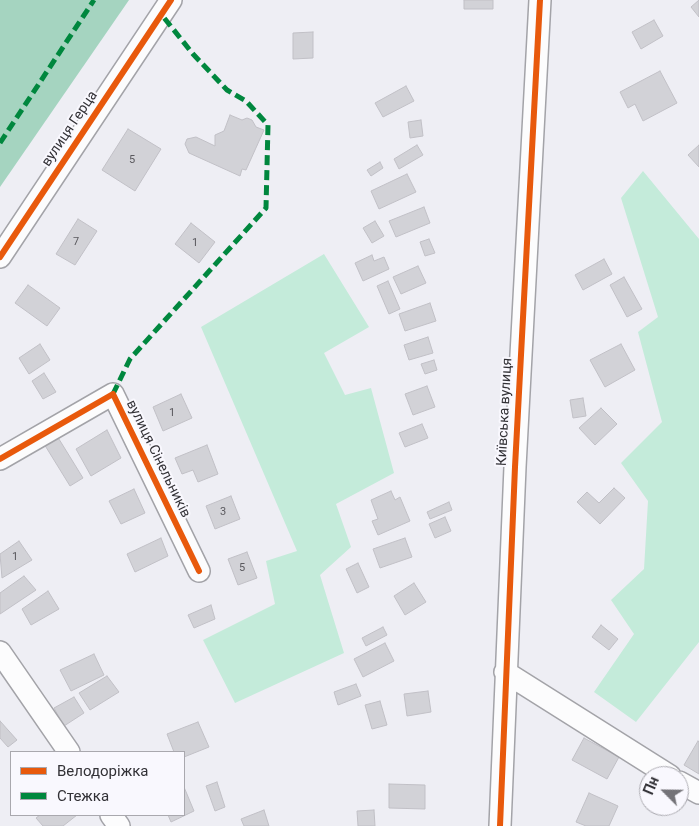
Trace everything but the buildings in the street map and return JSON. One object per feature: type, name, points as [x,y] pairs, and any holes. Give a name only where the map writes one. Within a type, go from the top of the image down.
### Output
[{"type":"street","name":"Київська вулиця","points":[[500,826],[505,672],[540,0]]},
{"type":"street","name":"вулиця Герца","points":[[0,257],[166,7]]},
{"type":"street","name":"вулиця Сінельників","points":[[0,459],[113,394],[198,571]]},
{"type":"street","points":[[0,652],[67,751]]},
{"type":"street","points":[[505,672],[654,766]]},
{"type":"green space","points":[[0,0],[129,0],[0,187]]},
{"type":"green space","points":[[643,171],[699,239],[699,642],[636,722],[594,692],[634,634],[611,600],[644,569],[648,501],[621,463],[662,422],[638,332],[658,317],[621,198]]},
{"type":"green space","points":[[324,254],[369,327],[324,353],[345,395],[371,388],[394,473],[336,504],[351,547],[320,575],[344,653],[235,703],[203,640],[275,604],[266,561],[297,551],[201,327]]},
{"type":"marked path","points":[[0,143],[94,0]]},
{"type":"marked path","points":[[113,394],[130,359],[266,208],[268,125],[246,101],[227,90],[193,54],[161,14]]},
{"type":"cycle path","points":[[0,257],[171,0]]},
{"type":"cycle path","points":[[500,826],[515,467],[540,0]]},
{"type":"cycle path","points":[[0,459],[113,394],[199,571]]}]
